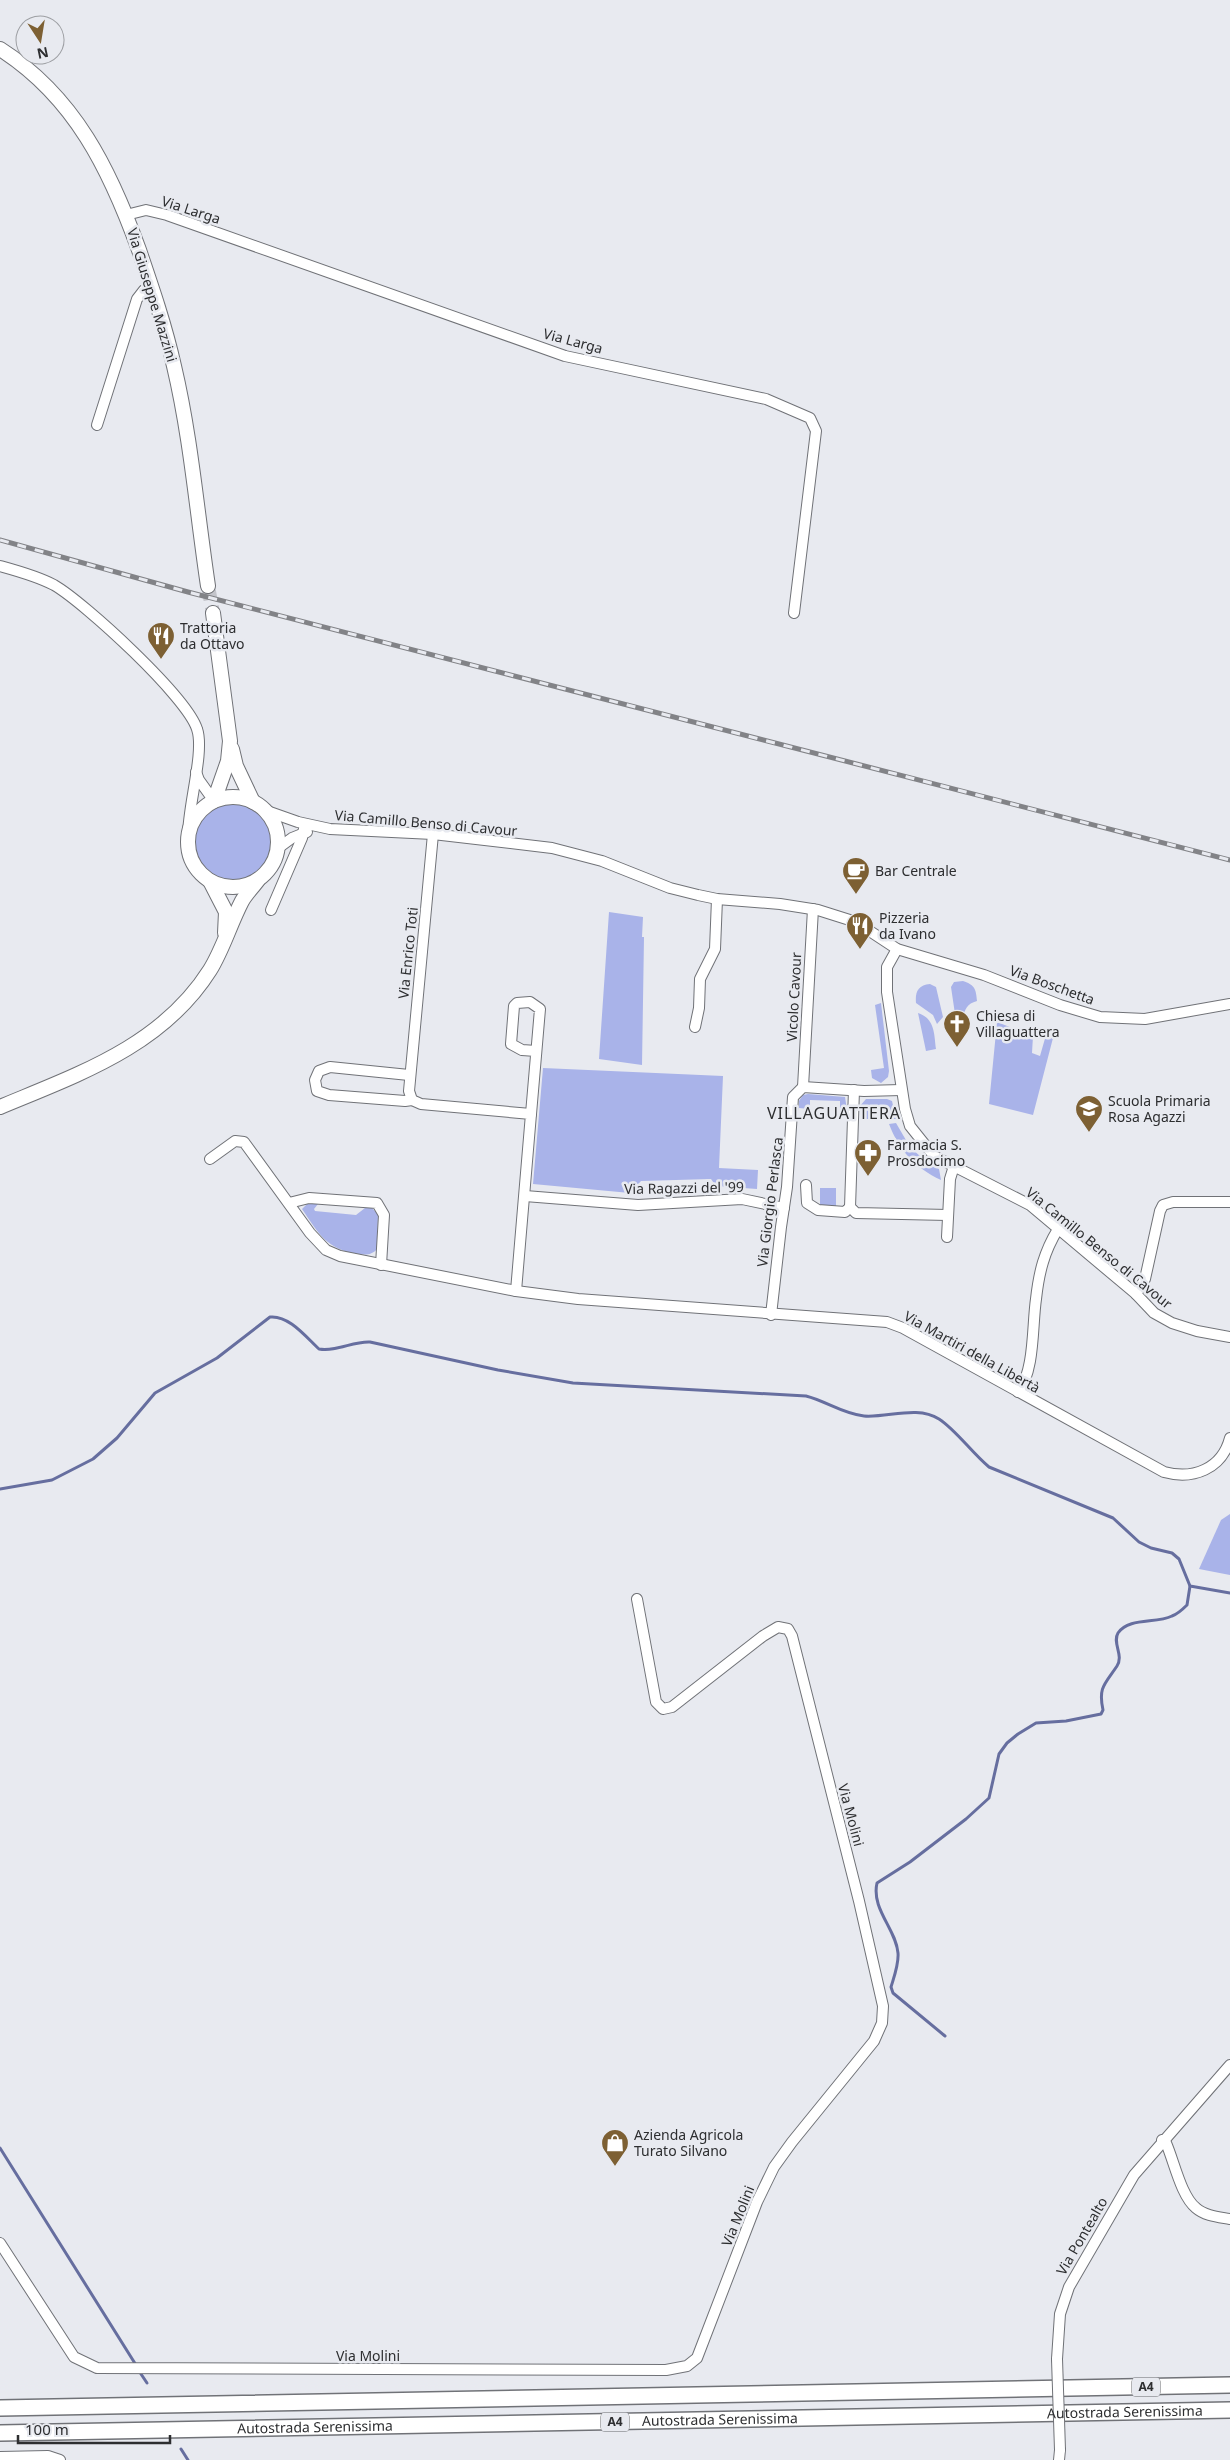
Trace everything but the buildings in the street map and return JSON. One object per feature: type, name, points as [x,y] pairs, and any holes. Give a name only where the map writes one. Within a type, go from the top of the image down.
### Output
[{"type":"highway","name":"Autostrada Serenissima","points":[[0,2408],[1230,2385]]},
{"type":"highway","name":"Autostrada Serenissima","points":[[0,2433],[1230,2410]]},
{"type":"main road","name":"Via Giuseppe Mazzini","points":[[0,49],[33,74],[74,118],[103,162],[126,215],[152,286],[174,367],[208,586]]},
{"type":"main road","points":[[0,1107],[117,1054],[150,1035],[193,994],[210,970],[242,900],[270,866],[278,849],[277,834],[273,821],[258,806],[236,766],[230,741],[212,613]]},
{"type":"main road","points":[[230,741],[224,775],[214,801],[196,816],[188,838],[189,851],[193,863],[200,873],[210,881],[221,886],[234,887],[258,880]]},
{"type":"main road","points":[[214,801],[234,798],[258,806]]},
{"type":"main road","points":[[210,881],[226,912],[223,944]]},
{"type":"street","name":"Via Larga","points":[[126,215],[146,210],[565,356],[766,399],[810,418],[816,431],[794,613]]},
{"type":"street","points":[[97,426],[137,299],[144,290],[152,286]]},
{"type":"street","points":[[0,566],[54,585],[82,606],[130,648],[190,714],[198,731],[196,771],[187,820],[188,838]]},
{"type":"street","points":[[196,771],[207,781],[216,780],[224,775]]},
{"type":"street","points":[[196,771],[199,780],[214,801]]},
{"type":"street","points":[[258,806],[305,828]]},
{"type":"street","points":[[278,849],[305,828]]},
{"type":"street","points":[[271,910],[305,828]]},
{"type":"street","name":"Via Camillo Benso di Cavour","points":[[305,828],[434,834],[552,848],[602,861],[670,888],[717,899],[780,904],[813,909],[856,922],[897,949],[888,967],[887,992],[901,1090],[910,1126],[919,1140],[934,1156],[1030,1206],[1136,1294],[1154,1313],[1172,1323],[1197,1331],[1230,1337]]},
{"type":"street","name":"Via Enrico Toti","points":[[412,1100],[409,1091],[409,1075],[434,834]]},
{"type":"street","points":[[695,1027],[699,1008],[700,979],[715,949],[717,899]]},
{"type":"street","name":"Vicolo Cavour","points":[[804,1086],[813,909]]},
{"type":"street","name":"Via Boschetta","points":[[897,949],[984,975],[1060,1005],[1100,1017],[1145,1018],[1230,1004]]},
{"type":"street","points":[[516,1291],[540,1009],[530,1002],[517,1003],[514,1006],[511,1044],[522,1050],[536,1051]]},
{"type":"street","points":[[409,1075],[330,1068],[319,1071],[315,1080],[317,1091],[329,1095],[412,1100],[421,1104],[531,1114]]},
{"type":"street","points":[[804,1086],[854,1090],[901,1090]]},
{"type":"street","name":"Via Giorgio Perlasca","points":[[771,1315],[788,1180],[793,1098],[804,1086]]},
{"type":"street","points":[[806,1184],[808,1203],[818,1210],[845,1212],[850,1207],[854,1090]]},
{"type":"street","name":"Via Martiri della Libertà","points":[[210,1159],[235,1140],[244,1142],[310,1232],[326,1250],[340,1256],[516,1291],[578,1299],[771,1315],[887,1322],[903,1328],[1164,1472],[1177,1476],[1200,1473],[1218,1462],[1227,1451],[1230,1438]]},
{"type":"street","points":[[947,1237],[950,1179],[954,1166]]},
{"type":"street","name":"Via Ragazzi del '99","points":[[525,1196],[638,1205],[742,1199],[784,1208]]},
{"type":"street","points":[[289,1203],[309,1198],[377,1203],[384,1215],[380,1265]]},
{"type":"street","points":[[1136,1294],[1145,1279],[1160,1211],[1163,1206],[1173,1202],[1230,1202]]},
{"type":"street","points":[[850,1207],[856,1213],[948,1215]]},
{"type":"street","points":[[1018,1392],[1027,1378],[1036,1299],[1044,1253],[1058,1229]]},
{"type":"street","name":"Via Molini","points":[[0,2243],[74,2357],[96,2368],[666,2370],[687,2366],[698,2358],[757,2202],[774,2167],[874,2040],[882,2023],[883,2006],[859,1901],[792,1636],[788,1628],[778,1627],[763,1636],[672,1707],[663,1709],[656,1702],[637,1600]]},
{"type":"street","name":"Via Pontealto","points":[[1059,2455],[1057,2359],[1060,2314],[1069,2288],[1134,2175],[1162,2140],[1230,2065]]},
{"type":"street","points":[[1162,2140],[1166,2143],[1188,2199],[1196,2209],[1211,2215],[1230,2219]]},
{"type":"street","points":[[0,2457],[48,2456],[60,2460]]},
{"type":"shaded area","points":[[233,804],[248,807],[260,815],[268,827],[271,842],[268,857],[260,869],[248,877],[233,880],[218,877],[206,869],[198,857],[195,842],[198,827],[206,815],[218,807]]},
{"type":"shaded area","points":[[609,912],[643,917],[642,1065],[599,1059]]},
{"type":"shaded area","points":[[963,981],[974,988],[977,1001],[968,1006],[962,1020],[955,1014],[951,987],[954,982]]},
{"type":"shaded area","points":[[930,984],[936,987],[943,1017],[937,1024],[933,1015],[916,1003],[918,990]]},
{"type":"shaded area","points":[[881,1003],[889,1071],[888,1077],[881,1083],[872,1078],[871,1070],[884,1068],[875,1005]]},
{"type":"shaded area","points":[[918,1013],[928,1019],[933,1027],[936,1049],[926,1051]]},
{"type":"shaded area","points":[[997,1022],[1033,1036],[1032,1053],[1040,1056],[1046,1035],[1053,1038],[1033,1115],[989,1104]]},
{"type":"shaded area","points":[[543,1068],[723,1076],[719,1168],[758,1170],[757,1189],[716,1186],[711,1179],[641,1181],[630,1193],[533,1184]]},
{"type":"shaded area","points":[[803,1095],[845,1097],[847,1110],[840,1110],[840,1101],[810,1100],[810,1109],[799,1108],[799,1101]]},
{"type":"shaded area","points":[[866,1099],[887,1099],[892,1101],[896,1119],[865,1119],[866,1107],[860,1106]]},
{"type":"shaded area","points":[[896,1123],[910,1147],[939,1169],[941,1180],[923,1170],[903,1150],[889,1124]]},
{"type":"shaded area","points":[[820,1188],[836,1188],[836,1208],[820,1207]]},
{"type":"shaded area","points":[[307,1204],[318,1204],[314,1209],[315,1211],[356,1215],[365,1208],[371,1207],[378,1214],[377,1249],[371,1253],[362,1254],[348,1252],[331,1245],[319,1233],[302,1209]]},
{"type":"shaded area","points":[[1230,1514],[1230,1575],[1199,1569],[1221,1520]]},
{"type":"waterway","points":[[0,1489],[52,1480],[93,1459],[117,1438],[155,1393],[217,1358],[270,1317],[277,1317],[284,1319],[297,1328],[319,1349],[326,1350],[370,1342],[498,1370],[573,1383],[806,1396],[856,1415],[873,1416],[912,1412],[930,1415],[952,1429],[989,1467],[1113,1518],[1139,1542],[1151,1548],[1172,1553],[1179,1559],[1190,1586],[1230,1593]]},
{"type":"waterway","points":[[945,2036],[893,1993],[891,1987],[897,1966],[898,1953],[893,1936],[877,1902],[877,1883],[910,1862],[966,1819],[989,1798],[999,1754],[1007,1743],[1018,1734],[1036,1723],[1066,1721],[1101,1714],[1103,1710],[1102,1691],[1119,1662],[1116,1641],[1118,1633],[1129,1625],[1166,1618],[1178,1613],[1187,1605],[1190,1586]]},
{"type":"waterway","points":[[0,2148],[136,2365]]},
{"type":"waterway","points":[[139,2371],[147,2383]]},
{"type":"waterway","points":[[181,2449],[188,2460]]},
{"type":"tunnel","points":[[208,586],[213,613]]},
{"type":"railway","points":[[0,540],[188,592],[1230,860]]},
{"type":"place","name":"Trattoria da Ottavo","points":[[161,660]]},
{"type":"place","name":"Bar Centrale","points":[[856,895]]},
{"type":"place","name":"Pizzeria da Ivano","points":[[860,950]]},
{"type":"place","name":"Chiesa di Villaguattera","points":[[957,1048]]},
{"type":"place","name":"Scuola Primaria Rosa Agazzi","points":[[1089,1133]]},
{"type":"place","name":"Farmacia S. Prosdocimo","points":[[868,1177]]},
{"type":"place","name":"Azienda Agricola Turato Silvano","points":[[615,2167]]},
{"type":"district","name":"VILLAGUATTERA","points":[[834,1113]]}]
